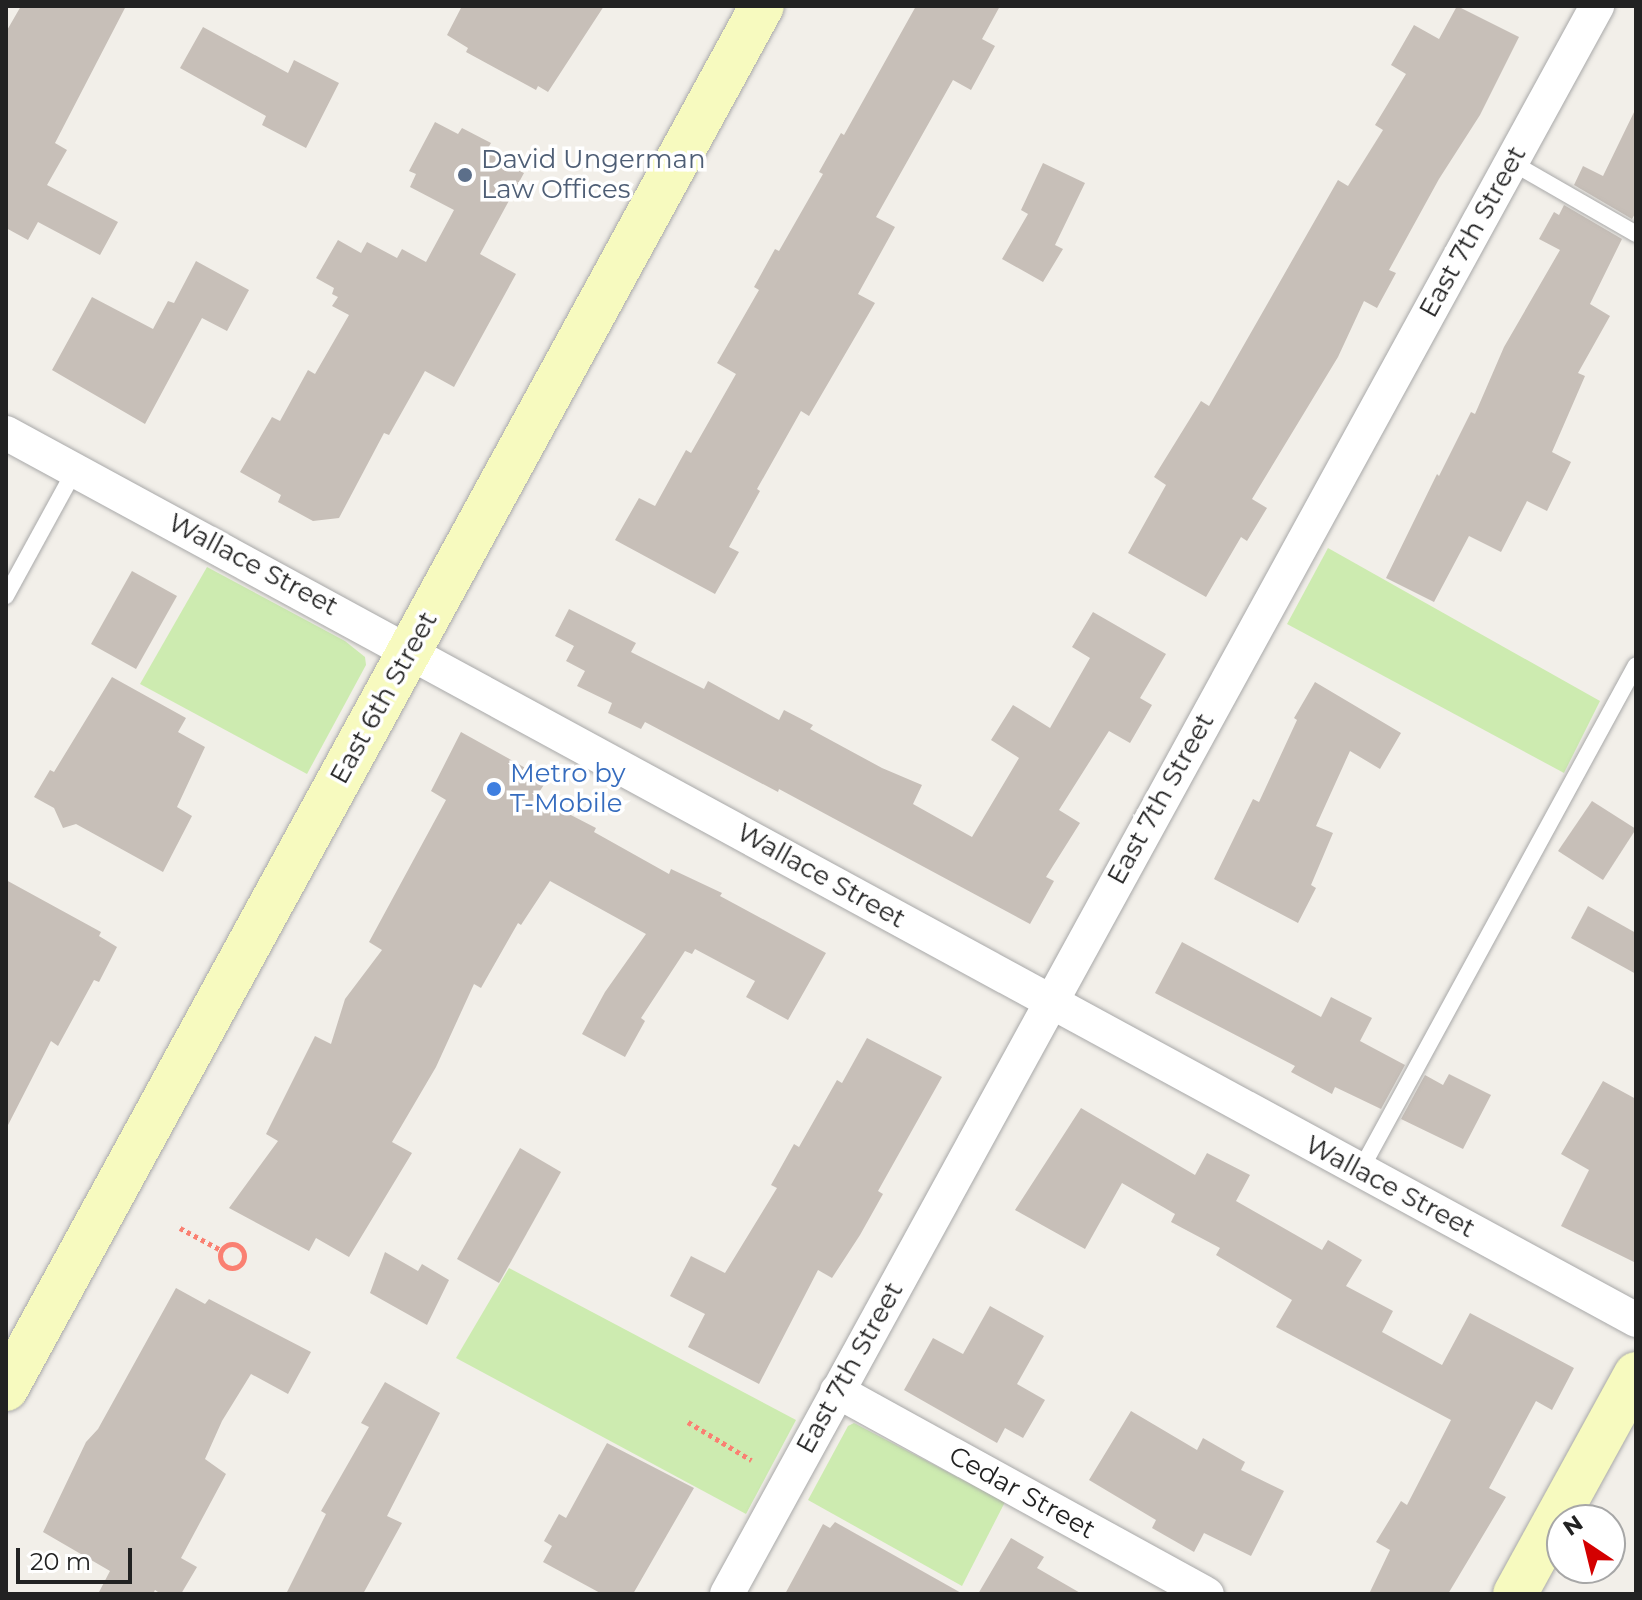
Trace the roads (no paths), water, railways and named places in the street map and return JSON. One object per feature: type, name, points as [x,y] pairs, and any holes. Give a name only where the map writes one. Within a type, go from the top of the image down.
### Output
[{"type":"main road","name":"East 6th Street","points":[[6,1389],[762,6]]},
{"type":"main road","points":[[1515,1594],[1636,1374]]},
{"type":"street","name":"East 7th Street","points":[[727,1594],[1597,6]]},
{"type":"street","name":"Wallace Street","points":[[6,433],[411,650],[1049,1002],[1636,1320]]},
{"type":"street","name":"Cedar Street","points":[[837,1391],[1207,1594]]},
{"type":"lane","points":[[1511,162],[1636,234]]},
{"type":"lane","points":[[6,596],[75,470]]},
{"type":"lane","points":[[1360,1171],[1636,665]]},
{"type":"place","name":"David Ungerman Law Offices","points":[[465,175]]},
{"type":"place","name":"Metro by T-Mobile","points":[[494,789]]}]
